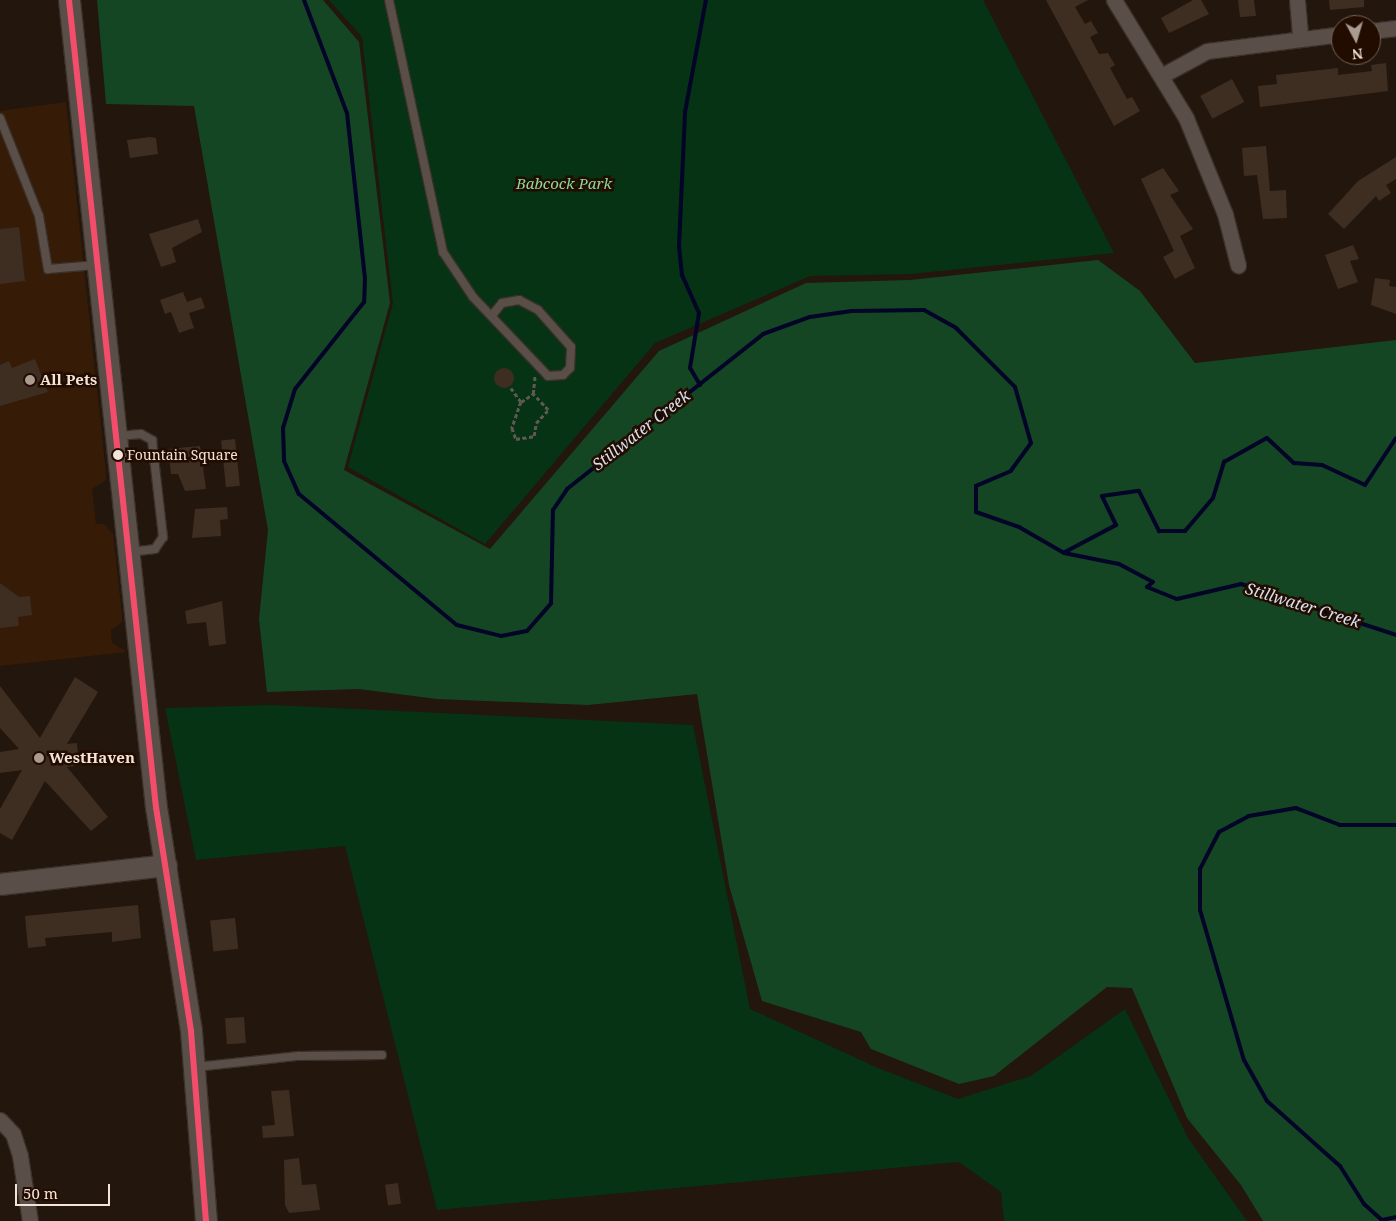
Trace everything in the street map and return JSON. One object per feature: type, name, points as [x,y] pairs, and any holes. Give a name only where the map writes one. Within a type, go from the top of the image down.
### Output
[{"type":"main road","points":[[69,0],[118,436],[138,634],[166,865],[194,1067],[206,1221]]},
{"type":"main road","points":[[0,884],[166,865]]},
{"type":"street","points":[[1114,0],[1190,126],[1224,214],[1238,265]]},
{"type":"street","points":[[1297,0],[1300,38]]},
{"type":"street","points":[[1381,30],[1396,28]]},
{"type":"street","points":[[1161,76],[1207,51],[1331,35]]},
{"type":"street","points":[[0,1120],[13,1134],[20,1156],[30,1221]]},
{"type":"lane","points":[[389,0],[443,252],[473,297],[494,314],[548,376],[563,375],[570,368],[571,347],[538,310],[519,300],[502,303],[494,314]]},
{"type":"lane","points":[[0,118],[39,216],[48,269],[99,264]]},
{"type":"lane","points":[[118,436],[140,434],[152,440],[163,537],[155,549],[130,552]]},
{"type":"lane","points":[[194,1067],[298,1056],[382,1055]]},
{"type":"path","points":[[533,394],[521,402],[514,410],[512,428],[516,439],[534,436],[536,423],[548,410],[533,394],[534,376],[541,368]]},
{"type":"path","points":[[511,388],[521,402]]},
{"type":"shaded area","name":"Fountain Square","points":[[66,102],[106,473],[106,480],[92,489],[96,524],[104,524],[113,534],[122,622],[111,630],[112,643],[127,652],[0,666],[0,111]]},
{"type":"green space","points":[[97,0],[323,0],[359,42],[390,303],[344,470],[490,549],[659,351],[806,283],[910,280],[1098,260],[1140,291],[1195,363],[1396,340],[1396,1221],[1263,1221],[1241,1185],[1187,1118],[1132,988],[1107,987],[994,1076],[959,1084],[871,1049],[861,1032],[762,1001],[729,885],[697,694],[588,705],[437,699],[359,689],[267,692],[259,619],[268,530],[194,106],[106,104]]},
{"type":"green space","name":"Babcock Park","points":[[329,0],[983,0],[1114,253],[911,274],[810,276],[655,343],[485,544],[348,467],[393,303],[362,37]]},
{"type":"green space","points":[[272,705],[693,725],[750,1009],[878,1068],[958,1099],[1031,1076],[1125,1009],[1188,1138],[1247,1221],[1004,1221],[1001,1192],[959,1162],[437,1210],[345,846],[196,860],[165,708]]},
{"type":"building","points":[[1046,0],[1088,0],[1075,7],[1085,24],[1091,21],[1098,33],[1090,37],[1099,54],[1108,53],[1115,65],[1110,68],[1127,99],[1132,97],[1140,111],[1114,126]]},
{"type":"building","points":[[1193,0],[1201,0],[1209,14],[1169,33],[1161,18]]},
{"type":"building","points":[[1238,0],[1254,0],[1256,16],[1240,17]]},
{"type":"building","points":[[1329,0],[1364,0],[1364,7],[1330,10]]},
{"type":"building","points":[[1386,63],[1388,91],[1260,107],[1258,86],[1277,84],[1276,75],[1338,68],[1338,75],[1372,71],[1371,65]]},
{"type":"building","points":[[1232,79],[1244,102],[1212,119],[1200,96]]},
{"type":"building","points":[[156,138],[158,154],[130,158],[127,140]]},
{"type":"building","points":[[1266,146],[1270,191],[1286,190],[1287,218],[1263,219],[1257,175],[1244,176],[1242,148]]},
{"type":"building","points":[[1396,157],[1396,179],[1386,185],[1391,193],[1379,201],[1376,196],[1344,229],[1328,214],[1358,181]]},
{"type":"building","points":[[1163,168],[1179,191],[1170,195],[1193,229],[1180,236],[1195,268],[1175,279],[1163,257],[1174,251],[1141,179]]},
{"type":"building","points":[[198,219],[202,232],[172,248],[176,262],[161,267],[149,234]]},
{"type":"building","points":[[19,227],[25,281],[0,284],[0,229]]},
{"type":"building","points":[[1353,245],[1359,259],[1350,261],[1358,282],[1338,289],[1325,255]]},
{"type":"building","points":[[1375,278],[1390,280],[1389,286],[1396,287],[1396,314],[1371,305]]},
{"type":"building","points":[[183,292],[187,302],[201,297],[205,308],[189,313],[194,328],[179,333],[171,312],[165,314],[160,300]]},
{"type":"building","points":[[35,359],[48,392],[0,406],[0,365],[9,361],[12,368]]},
{"type":"building","points":[[504,368],[511,371],[514,378],[511,385],[504,388],[497,385],[494,378],[497,371]]},
{"type":"building","points":[[235,439],[240,486],[226,487],[221,440]]},
{"type":"building","points":[[200,446],[206,489],[185,491],[178,474],[171,474],[168,449]]},
{"type":"building","points":[[227,507],[228,519],[220,520],[221,536],[192,538],[195,509]]},
{"type":"building","points":[[0,583],[19,597],[30,596],[32,615],[18,617],[19,626],[0,628]]},
{"type":"building","points":[[222,601],[226,644],[209,646],[206,622],[187,624],[185,611]]},
{"type":"building","name":"WestHaven","points":[[75,677],[98,692],[67,744],[77,743],[79,765],[67,767],[108,817],[91,831],[45,781],[12,840],[0,833],[0,809],[22,770],[0,773],[0,752],[19,749],[0,728],[0,686],[40,738]]},
{"type":"building","points":[[138,905],[141,938],[112,942],[112,932],[45,938],[46,946],[28,948],[25,916]]},
{"type":"building","points":[[235,918],[238,949],[213,951],[210,921]]},
{"type":"building","points":[[244,1017],[246,1043],[227,1044],[225,1018]]},
{"type":"building","points":[[289,1090],[294,1136],[263,1138],[262,1126],[275,1125],[271,1091]]},
{"type":"building","points":[[299,1158],[302,1185],[316,1184],[320,1210],[289,1213],[285,1205],[284,1160]]},
{"type":"building","points":[[398,1183],[401,1204],[388,1206],[385,1185]]},
{"type":"waterway","name":"Stillwater Creek","points":[[304,0],[347,113],[365,278],[364,302],[295,389],[283,428],[284,461],[299,494],[457,625],[501,636],[527,631],[551,603],[553,510],[567,489],[763,334],[810,317],[852,311],[924,310],[956,328],[1015,387],[1031,443],[1011,471],[976,486],[976,512],[1019,527],[1064,553],[1119,564],[1153,582],[1147,587],[1177,599],[1241,584],[1396,635]]},
{"type":"waterway","points":[[700,385],[690,368],[699,313],[682,275],[679,246],[685,112],[706,0]]},
{"type":"waterway","points":[[1065,552],[1116,525],[1102,496],[1139,491],[1159,531],[1185,531],[1213,498],[1224,462],[1267,438],[1294,463],[1322,465],[1365,485],[1396,438]]},
{"type":"waterway","name":"Stillwater Creek","points":[[1396,825],[1340,825],[1296,808],[1249,816],[1219,832],[1200,869],[1200,910],[1244,1060],[1267,1101],[1340,1166],[1364,1204],[1382,1220],[1396,1217]]},
{"type":"transit line","points":[[69,0],[156,807],[191,1031],[206,1221]]},
{"type":"place","name":"All Pets","points":[[30,380]]},
{"type":"place","name":"Fountain Square","points":[[118,455]]},
{"type":"place","name":"WestHaven","points":[[39,758]]}]
